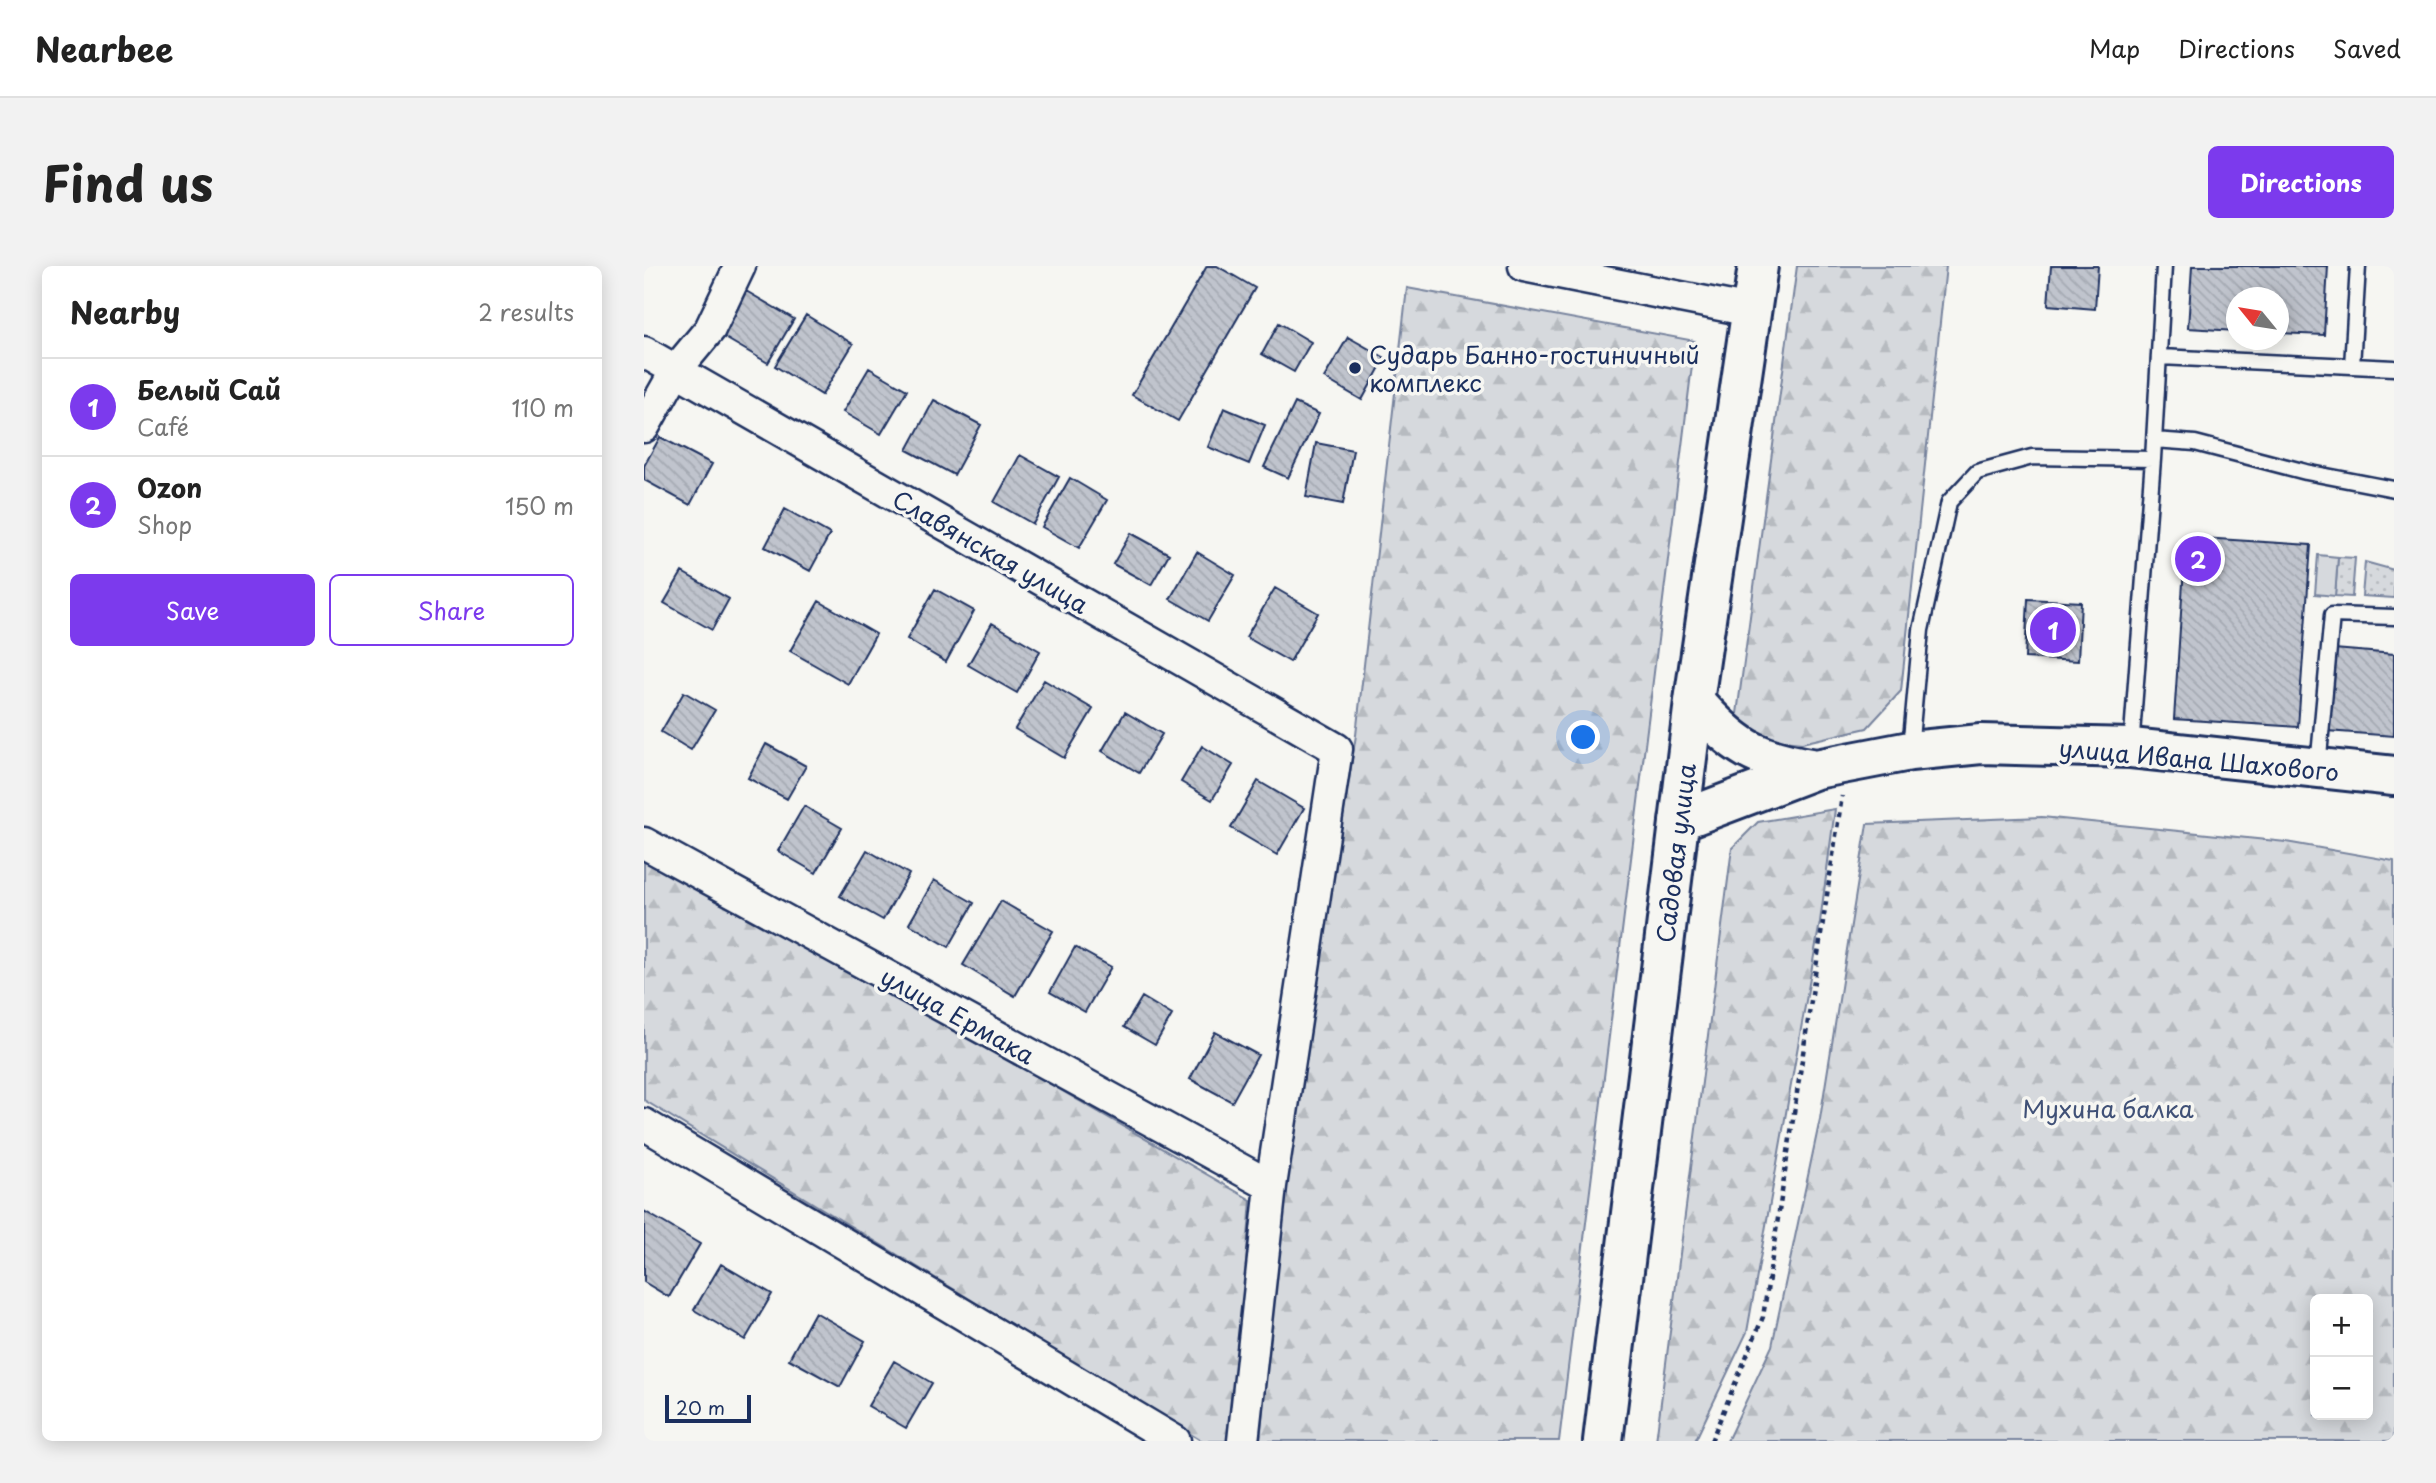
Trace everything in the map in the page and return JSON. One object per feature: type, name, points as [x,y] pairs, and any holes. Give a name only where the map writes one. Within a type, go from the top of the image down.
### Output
[{"type":"main road","name":"Садовая улица","points":[[1604,1441],[1678,821],[1758,266]]},
{"type":"main road","points":[[1694,701],[1724,735],[1749,752],[1781,763],[1832,767]]},
{"type":"main road","name":"улица Ивана Шахового","points":[[1678,821],[1832,767],[1910,751],[1981,744],[2131,748],[2394,776]]},
{"type":"street","points":[[644,427],[676,370],[710,329],[740,266]]},
{"type":"street","points":[[1524,266],[1751,311]]},
{"type":"street","name":"Славянская улица","points":[[644,352],[1337,749],[1271,1186]]},
{"type":"street","name":"улица Ермака","points":[[644,843],[1271,1186]]},
{"type":"street","points":[[644,1124],[1175,1441]]},
{"type":"street","points":[[1243,1441],[1271,1186]]},
{"type":"lane","points":[[2131,748],[2160,357],[2164,266]]},
{"type":"lane","points":[[2352,366],[2358,266]]},
{"type":"lane","points":[[2160,357],[2394,368]]},
{"type":"lane","points":[[2154,440],[2195,443],[2306,472],[2394,489]]},
{"type":"lane","points":[[1910,751],[1921,630],[1949,502],[1977,472],[2032,457],[2153,459]]},
{"type":"lane","points":[[2318,768],[2332,615],[2394,617]]},
{"type":"path","points":[[1711,1441],[1763,1317],[1832,767]]},
{"type":"green space","points":[[1797,266],[1946,266],[1901,691],[1867,728],[1802,743],[1734,736]]},
{"type":"green space","points":[[1407,288],[1695,341],[1559,1441],[1260,1441],[1282,1200],[1356,735]]},
{"type":"green space","points":[[2318,555],[2338,557],[2335,596],[2315,594]]},
{"type":"green space","points":[[2338,557],[2355,558],[2352,597],[2335,596]]},
{"type":"green space","points":[[2365,562],[2394,570],[2394,598],[2362,596]]},
{"type":"green space","points":[[1835,809],[1820,922],[1747,1332],[1695,1441],[1656,1441],[1732,848],[1758,822]]},
{"type":"green space","name":"Мухина балка","points":[[2042,817],[2286,842],[2394,861],[2394,1441],[1727,1441],[1772,1346],[1820,1119],[1867,824]]},
{"type":"green space","points":[[644,849],[1251,1200],[1232,1441],[1202,1441],[644,1100]]},
{"type":"building","points":[[1207,266],[1217,266],[1255,288],[1178,421],[1132,395]]},
{"type":"building","points":[[2051,266],[2098,266],[2095,309],[2048,305]]},
{"type":"building","points":[[2192,266],[2328,266],[2324,335],[2289,333],[2289,287],[2226,287],[2226,330],[2188,328]]},
{"type":"building","points":[[746,291],[794,319],[768,363],[720,335]]},
{"type":"building","points":[[806,315],[853,344],[822,395],[775,366]]},
{"type":"building","points":[[1279,323],[1311,342],[1294,372],[1262,354]]},
{"type":"building","name":"Сударь Банно-гостиничный комплекс","points":[[1348,337],[1385,358],[1362,400],[1324,378]]},
{"type":"building","points":[[869,368],[907,390],[881,434],[843,412]]},
{"type":"building","points":[[934,400],[981,425],[954,475],[907,450]]},
{"type":"building","points":[[1295,403],[1319,414],[1288,478],[1264,467]]},
{"type":"building","points":[[1224,408],[1265,425],[1249,464],[1208,447]]},
{"type":"building","points":[[660,437],[712,464],[690,505],[644,480],[644,466]]},
{"type":"building","points":[[1316,443],[1353,450],[1343,504],[1306,497]]},
{"type":"building","points":[[1020,455],[1059,477],[1033,524],[994,502]]},
{"type":"building","points":[[1070,478],[1107,500],[1079,548],[1042,527]]},
{"type":"building","points":[[785,509],[830,534],[810,571],[765,547]]},
{"type":"building","points":[[1131,533],[1169,554],[1151,585],[1113,564]]},
{"type":"building","points":[[2186,537],[2311,545],[2298,727],[2174,719]]},
{"type":"building","points":[[1197,552],[1235,575],[1208,621],[1170,599]]},
{"type":"building","points":[[682,572],[729,599],[712,630],[664,603]]},
{"type":"building","points":[[1275,588],[1318,613],[1290,662],[1246,637]]},
{"type":"building","points":[[935,589],[974,611],[946,662],[907,639]]},
{"type":"building","points":[[2028,599],[2081,602],[2078,661],[2025,658]]},
{"type":"building","points":[[819,601],[876,634],[848,684],[790,651]]},
{"type":"building","points":[[992,623],[1040,651],[1017,693],[968,665]]},
{"type":"building","points":[[2334,649],[2394,654],[2394,736],[2327,731]]},
{"type":"building","points":[[1044,680],[1093,709],[1064,758],[1015,729]]},
{"type":"building","points":[[684,692],[715,710],[691,750],[661,732]]},
{"type":"building","points":[[1125,712],[1162,734],[1139,773],[1102,751]]},
{"type":"building","points":[[766,744],[806,766],[787,799],[748,778]]},
{"type":"building","points":[[1202,746],[1233,765],[1212,800],[1181,782]]},
{"type":"building","points":[[1258,781],[1304,808],[1277,855],[1231,828]]},
{"type":"building","points":[[804,806],[842,828],[816,873],[778,851]]},
{"type":"building","points":[[867,850],[909,874],[883,920],[840,896]]},
{"type":"building","points":[[934,880],[974,903],[949,947],[909,924]]},
{"type":"building","points":[[1001,901],[1053,931],[1015,996],[963,965]]},
{"type":"building","points":[[1075,947],[1111,967],[1085,1012],[1050,992]]},
{"type":"building","points":[[1142,997],[1172,1015],[1155,1045],[1124,1027]]},
{"type":"building","points":[[1215,1032],[1258,1055],[1232,1102],[1190,1079]]},
{"type":"building","points":[[644,1211],[700,1244],[669,1297],[644,1282]]},
{"type":"building","points":[[721,1264],[772,1294],[745,1340],[694,1310]]},
{"type":"building","points":[[815,1312],[865,1341],[840,1387],[789,1359]]},
{"type":"building","points":[[894,1361],[932,1383],[906,1428],[868,1406]]},
{"type":"place","name":"Сударь Банно-гостиничный комплекс","points":[[1355,368]]},
{"type":"place","name":"Ozon","points":[[2198,559]]},
{"type":"place","name":"Белый Сай","points":[[2053,630]]}]
